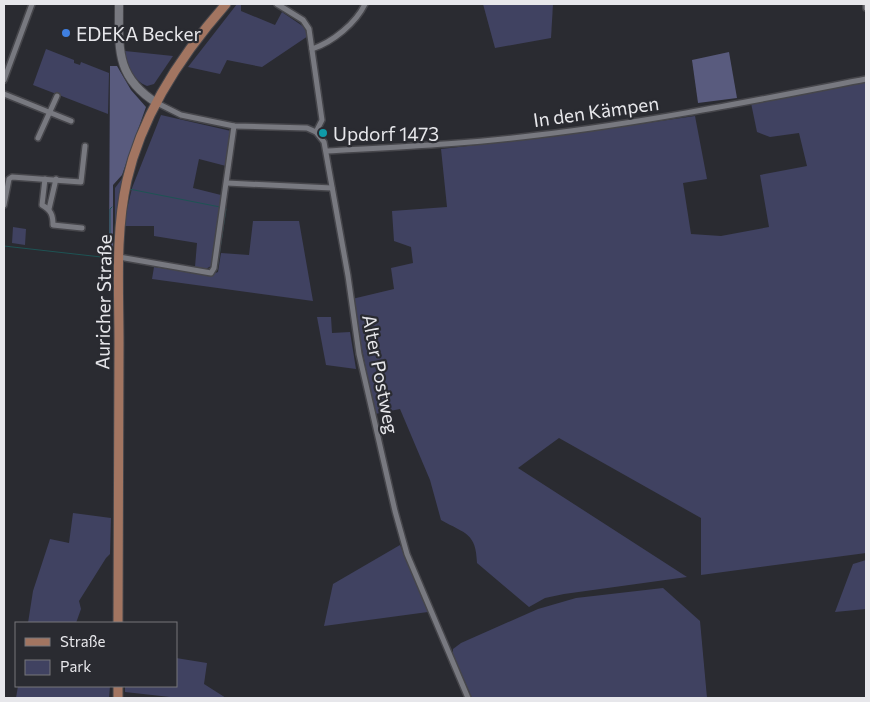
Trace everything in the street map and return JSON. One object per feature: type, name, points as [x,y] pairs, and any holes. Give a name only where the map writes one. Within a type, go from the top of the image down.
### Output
[{"type":"main road","name":"Auricher Straße","points":[[118,622],[119,257],[121,211],[127,180],[142,134],[188,52],[226,4]]},
{"type":"street","points":[[4,80],[32,4]]},
{"type":"street","points":[[119,4],[119,46],[123,66],[134,84],[158,103],[181,115],[234,126],[301,127],[316,132],[322,125],[322,120],[307,24],[277,4]]},
{"type":"street","points":[[312,49],[332,39],[347,26],[365,4]]},
{"type":"street","name":"In den Kämpen","points":[[327,151],[444,144],[538,135],[713,109],[866,79]]},
{"type":"street","points":[[4,94],[70,121]]},
{"type":"street","points":[[38,138],[56,96]]},
{"type":"street","points":[[119,257],[212,272],[227,183],[234,126]]},
{"type":"street","name":"Alter Postweg","points":[[316,132],[324,142],[327,151],[359,354],[395,512],[407,554],[468,698]]},
{"type":"street","points":[[4,205],[9,179],[12,176],[81,182],[85,146]]},
{"type":"street","points":[[45,179],[42,205],[49,209],[53,216],[53,225],[82,228]]},
{"type":"street","points":[[49,209],[56,179]]},
{"type":"street","points":[[227,183],[332,188]]},
{"type":"green space","points":[[237,4],[241,4],[241,11],[275,25],[282,12],[304,27],[308,36],[262,67],[227,60],[220,74],[188,67]]},
{"type":"green space","points":[[483,4],[553,4],[551,38],[495,48]]},
{"type":"green space","points":[[46,49],[74,60],[74,63],[80,65],[81,62],[109,73],[108,114],[33,85]]},
{"type":"green space","points":[[125,51],[173,56],[154,84],[147,86],[131,72]]},
{"type":"green space","points":[[866,82],[866,553],[701,575],[701,518],[559,438],[518,468],[687,577],[564,594],[545,598],[529,607],[477,563],[472,540],[468,536],[441,520],[430,480],[400,409],[375,414],[352,299],[394,289],[391,268],[413,263],[411,247],[394,241],[392,211],[447,207],[441,149],[556,136],[695,116],[707,179],[683,183],[691,234],[721,236],[769,227],[760,175],[807,166],[799,133],[770,137],[757,132],[751,103]]},
{"type":"green space","points":[[161,115],[231,131],[226,166],[199,159],[193,188],[221,195],[211,266],[204,270],[195,267],[197,243],[154,236],[154,226],[123,226],[132,188]]},
{"type":"green space","points":[[124,176],[115,248],[115,188]]},
{"type":"green space","points":[[253,221],[299,221],[313,301],[152,279],[154,267],[210,275],[218,272],[221,253],[249,255]]},
{"type":"green space","points":[[13,227],[26,229],[25,245],[12,243]]},
{"type":"green space","points":[[317,317],[331,317],[332,333],[350,332],[356,369],[326,365]]},
{"type":"green space","points":[[73,513],[111,518],[110,554],[79,601],[81,609],[76,622],[28,622],[33,591],[50,539],[69,543]]},
{"type":"green space","points":[[400,545],[428,612],[324,626],[333,584]]},
{"type":"green space","points":[[866,560],[866,609],[835,612],[853,564]]},
{"type":"green space","points":[[663,588],[700,621],[707,698],[472,698],[453,655],[453,649],[461,643],[538,609],[576,598]]},
{"type":"green space","points":[[178,658],[207,663],[204,684],[226,698],[179,698],[125,692],[125,687],[178,687]]},
{"type":"green space","points":[[18,687],[110,687],[109,698],[16,698]]},
{"type":"shaded area","points":[[729,52],[737,98],[698,103],[692,60]]},
{"type":"shaded area","points":[[110,66],[117,66],[131,90],[146,107],[122,175],[113,185],[113,253],[109,252]]},
{"type":"waterway","points":[[129,189],[220,207]]},
{"type":"waterway","points":[[110,253],[110,209],[112,207]]},
{"type":"waterway","points":[[217,269],[226,209]]},
{"type":"waterway","points":[[4,246],[110,258]]},
{"type":"place","name":"EDEKA Becker","points":[[66,33]]},
{"type":"place","name":"Updorf 1473","points":[[323,133]]}]
